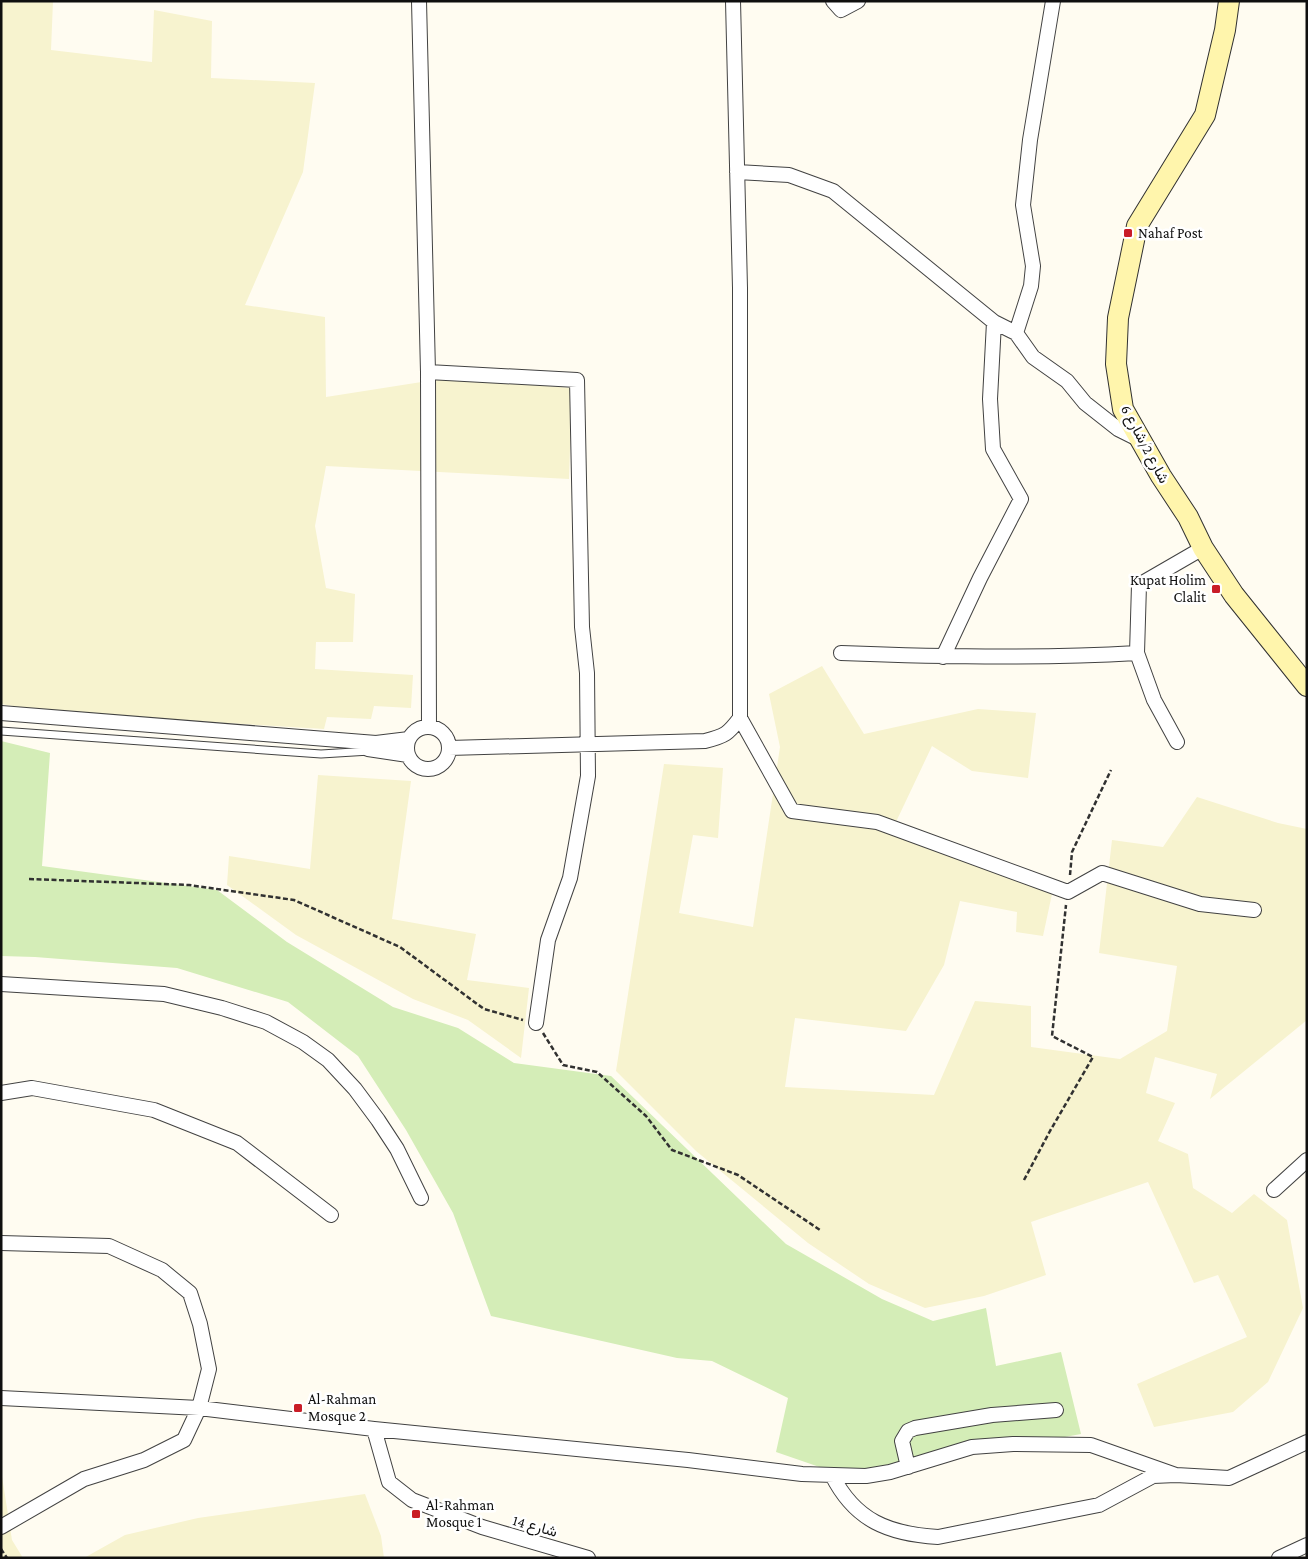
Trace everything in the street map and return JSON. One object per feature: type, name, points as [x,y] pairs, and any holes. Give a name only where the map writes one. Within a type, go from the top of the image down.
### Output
[{"type":"street","points":[[419,1],[428,372],[429,727]]},
{"type":"street","points":[[733,1],[740,288],[740,718],[792,812],[877,822],[1068,892],[1102,873],[1200,904],[1254,910]]},
{"type":"street","points":[[832,1],[841,10],[858,1]]},
{"type":"street","points":[[1016,333],[1031,286],[1033,266],[1023,205],[1030,140],[1053,1]]},
{"type":"street","name":"شارع 2/شارع 6","points":[[1229,1],[1225,30],[1205,114],[1137,226],[1118,318],[1116,364],[1123,409],[1161,476],[1188,517],[1203,548],[1234,595],[1307,686]]},
{"type":"street","points":[[737,172],[789,175],[834,191],[994,322],[1016,333],[1033,357],[1067,381],[1084,403],[1118,429],[1142,441]]},
{"type":"street","points":[[943,658],[980,578],[1021,499],[993,449],[990,400],[994,322]]},
{"type":"street","points":[[428,372],[576,380],[582,627],[587,673],[588,776],[570,878],[548,940],[536,1023]]},
{"type":"street","points":[[1178,742],[1154,700],[1137,653],[1139,585],[1203,548]]},
{"type":"street","points":[[841,653],[943,658],[1068,657],[1137,653]]},
{"type":"street","points":[[1,713],[376,743],[409,740]]},
{"type":"street","points":[[449,748],[705,741],[720,738],[730,732],[740,718]]},
{"type":"street","points":[[1,721],[382,751],[408,755]]},
{"type":"street","points":[[429,727],[441,732],[448,742],[449,748],[445,760],[436,768],[429,769],[418,766],[413,762],[408,755],[407,745],[417,730],[429,727]]},
{"type":"street","points":[[1,984],[164,994],[222,1008],[266,1022],[303,1042],[328,1060],[355,1089],[397,1149],[422,1198]]},
{"type":"street","points":[[1,1093],[32,1088],[154,1110],[237,1143],[332,1215]]},
{"type":"street","points":[[1274,1190],[1307,1160]]},
{"type":"street","points":[[1,1243],[109,1246],[162,1270],[190,1293],[200,1324],[209,1369],[199,1408],[184,1440],[144,1460],[84,1479],[1,1527]]},
{"type":"street","points":[[1,1398],[199,1408],[374,1429],[688,1460],[802,1474],[866,1476],[890,1472],[972,1447],[1014,1444],[1091,1445],[1176,1475]]},
{"type":"street","points":[[908,1467],[902,1440],[908,1431],[915,1428],[992,1415],[1056,1410]]},
{"type":"street","name":"شارع 14","points":[[374,1429],[389,1482],[412,1500],[482,1527],[588,1558]]},
{"type":"street","points":[[832,1475],[842,1495],[859,1512],[875,1522],[892,1531],[918,1536],[938,1537],[1099,1505],[1153,1476],[1176,1475],[1229,1478],[1307,1442]]},
{"type":"street","points":[[1279,1558],[1307,1545]]},
{"type":"lane","points":[[1,731],[321,754],[382,751]]},
{"type":"path","points":[[1024,1180],[1093,1057],[1052,1036],[1072,852],[1111,770]]},
{"type":"path","points":[[29,879],[189,884],[294,900],[400,947],[484,1009],[536,1023],[563,1065],[597,1072],[646,1116],[672,1150],[738,1175],[820,1230]]},
{"type":"path","points":[[1,1549],[7,1558]]},
{"type":"shaded area","points":[[1,1],[53,1],[51,50],[152,62],[154,10],[212,21],[211,78],[315,83],[303,172],[245,305],[325,317],[326,397],[447,378],[572,388],[569,479],[326,466],[315,526],[326,588],[355,594],[353,642],[316,642],[315,669],[413,675],[411,708],[374,706],[371,719],[327,717],[324,729],[48,712],[1,704]]},
{"type":"shaded area","points":[[822,666],[864,734],[978,709],[1036,713],[1028,778],[972,771],[932,746],[895,824],[1055,880],[1043,936],[1016,932],[1017,912],[960,901],[944,965],[906,1031],[795,1018],[785,1087],[934,1095],[975,1001],[1031,1006],[1031,1047],[1120,1059],[1167,1031],[1177,966],[1099,953],[1112,840],[1163,847],[1197,797],[1278,823],[1307,829],[1307,1020],[1210,1099],[1217,1074],[1155,1057],[1146,1093],[1175,1103],[1158,1141],[1188,1154],[1193,1188],[1232,1213],[1254,1194],[1287,1220],[1303,1308],[1268,1382],[1233,1412],[1154,1427],[1137,1384],[1247,1337],[1218,1275],[1194,1283],[1148,1182],[1031,1222],[1046,1275],[984,1296],[925,1308],[869,1284],[808,1243],[696,1151],[616,1071],[664,764],[723,768],[718,838],[693,835],[679,913],[753,927],[780,747],[769,694]]},
{"type":"shaded area","points":[[318,775],[411,781],[392,919],[476,934],[467,980],[529,988],[521,1058],[468,1020],[413,999],[296,935],[227,885],[229,856],[310,869]]},
{"type":"shaded area","points":[[1,1470],[12,1540],[23,1558],[1,1558]]},
{"type":"shaded area","points":[[365,1494],[381,1536],[384,1558],[84,1558],[125,1535],[198,1518]]},
{"type":"green space","points":[[1,741],[50,753],[42,866],[217,890],[287,942],[393,1007],[458,1028],[514,1063],[611,1076],[786,1244],[882,1299],[933,1321],[986,1308],[996,1366],[1061,1352],[1081,1434],[973,1454],[863,1482],[776,1452],[788,1398],[712,1361],[677,1358],[491,1316],[453,1213],[406,1130],[358,1056],[288,1002],[177,968],[1,956]]},
{"type":"place","name":"Nahaf Post","points":[[1128,233]]},
{"type":"place","name":"Kupat Holim Clalit","points":[[1216,589]]},
{"type":"place","name":"Al-Rahman Mosque 2","points":[[298,1408]]},
{"type":"place","name":"Al-Rahman Mosque 1","points":[[416,1514]]}]
